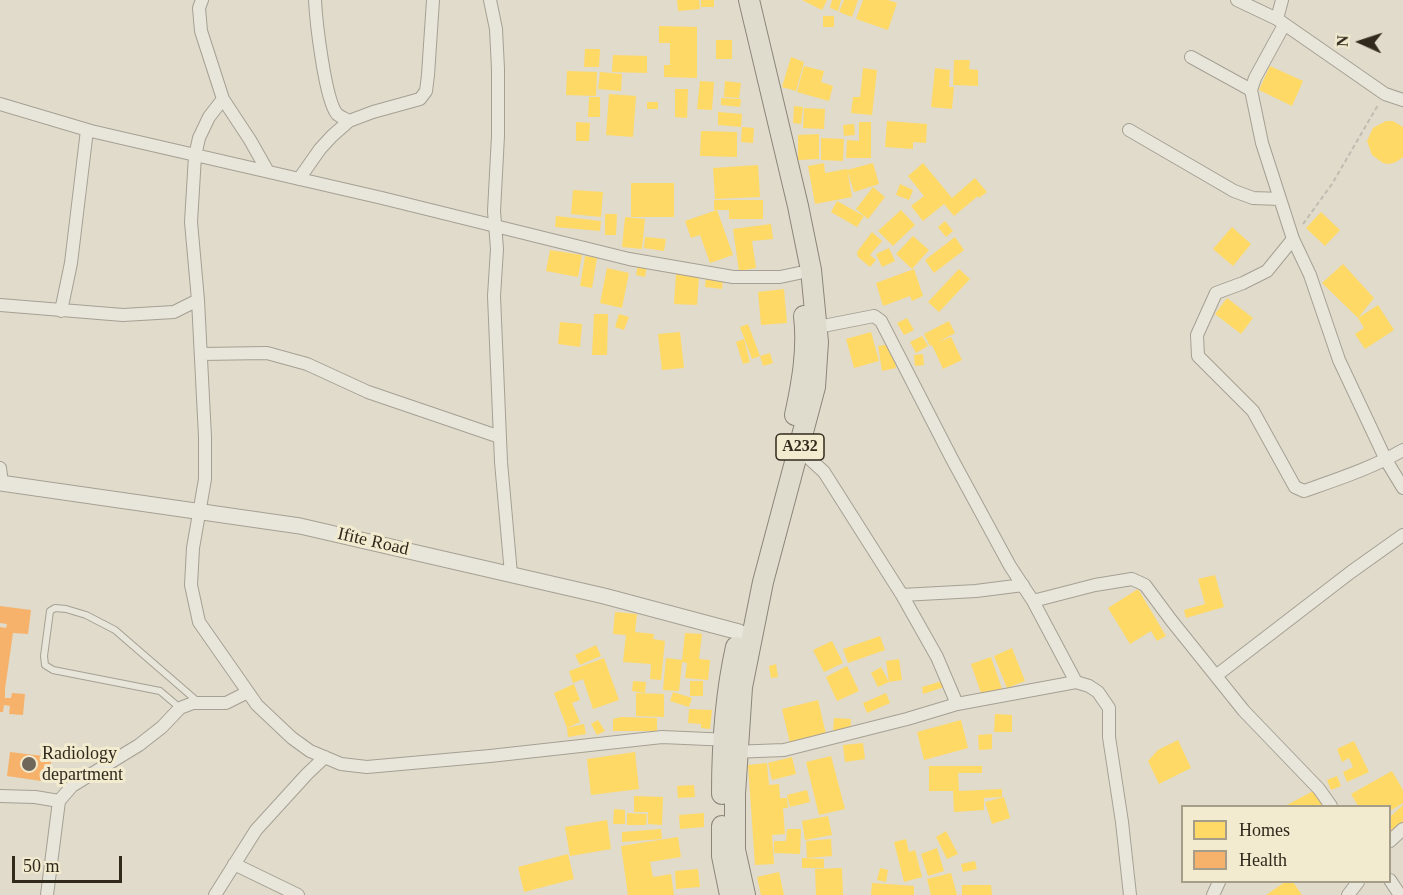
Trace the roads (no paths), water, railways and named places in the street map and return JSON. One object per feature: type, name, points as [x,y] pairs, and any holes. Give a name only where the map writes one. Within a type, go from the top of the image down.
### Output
[{"type":"main road","name":"A232","points":[[730,895],[722,856],[729,746],[730,675],[801,388],[805,327],[800,273],[737,0]]},
{"type":"main road","name":"A232","points":[[745,895],[735,850],[729,746],[762,582],[815,387],[818,362],[818,327],[801,217],[749,0]]},
{"type":"street","points":[[202,0],[199,8],[201,31],[223,99],[267,170]]},
{"type":"street","points":[[315,0],[328,90],[337,113],[349,121]]},
{"type":"street","points":[[299,178],[320,149],[349,121],[420,99],[426,91],[433,0]]},
{"type":"street","points":[[490,0],[496,28],[498,69],[494,225],[497,249],[494,296],[500,437],[510,574]]},
{"type":"street","points":[[1237,0],[1280,22],[1385,94],[1403,100]]},
{"type":"street","points":[[1282,0],[1280,22],[1251,90],[1262,143],[1292,236],[1310,275],[1339,360],[1386,460],[1403,488]]},
{"type":"street","points":[[1191,57],[1251,90]]},
{"type":"street","points":[[223,99],[209,117],[195,156],[190,222],[198,300],[205,437],[205,479],[193,548],[190,585],[199,622],[257,705],[292,738],[325,758],[367,767],[397,766],[662,737],[729,746],[784,750],[957,704],[1076,682],[1098,692],[1109,708],[1109,737],[1130,895]]},
{"type":"street","points":[[0,104],[87,130],[195,156],[267,170],[629,259],[733,278],[780,278],[800,273]]},
{"type":"street","points":[[61,311],[71,263],[87,130]]},
{"type":"street","points":[[1130,130],[1234,191],[1253,198],[1280,199]]},
{"type":"street","points":[[1292,236],[1267,271],[1243,284],[1216,293],[1197,334],[1198,356],[1253,411],[1294,487],[1299,490],[1304,491],[1341,478],[1386,460],[1403,450]]},
{"type":"street","points":[[0,305],[123,315],[174,312],[198,300]]},
{"type":"street","points":[[818,327],[874,316],[880,321],[1010,566],[1033,601],[1076,682]]},
{"type":"street","points":[[201,354],[267,352],[307,364],[368,392],[500,437]]},
{"type":"street","points":[[799,449],[824,472],[902,595],[937,657],[957,704]]},
{"type":"street","points":[[0,468],[1,483]]},
{"type":"street","name":"Ifite Road","points":[[1,483],[300,526],[604,596],[739,632]]},
{"type":"street","points":[[1217,675],[1403,535]]},
{"type":"street","points":[[1033,601],[1095,585],[1132,579],[1145,585],[1244,711],[1319,789],[1330,805]]},
{"type":"street","points":[[902,595],[976,591],[1023,585]]},
{"type":"street","points":[[47,895],[59,801],[72,786],[139,745],[162,727],[180,708],[200,703],[226,703],[248,692]]},
{"type":"street","points":[[215,895],[256,830],[307,774],[325,758]]},
{"type":"street","points":[[0,796],[35,797],[59,801]]},
{"type":"street","points":[[1391,839],[1403,829]]},
{"type":"street","points":[[234,864],[298,895]]},
{"type":"street","points":[[1348,895],[1357,883]]},
{"type":"street","points":[[1391,883],[1400,895]]},
{"type":"lane","points":[[180,708],[160,691],[52,670],[45,665],[44,656],[50,611],[55,608],[66,609],[86,615],[115,630],[200,703]]},
{"type":"place","name":"Radiology department","points":[[29,764]]}]
